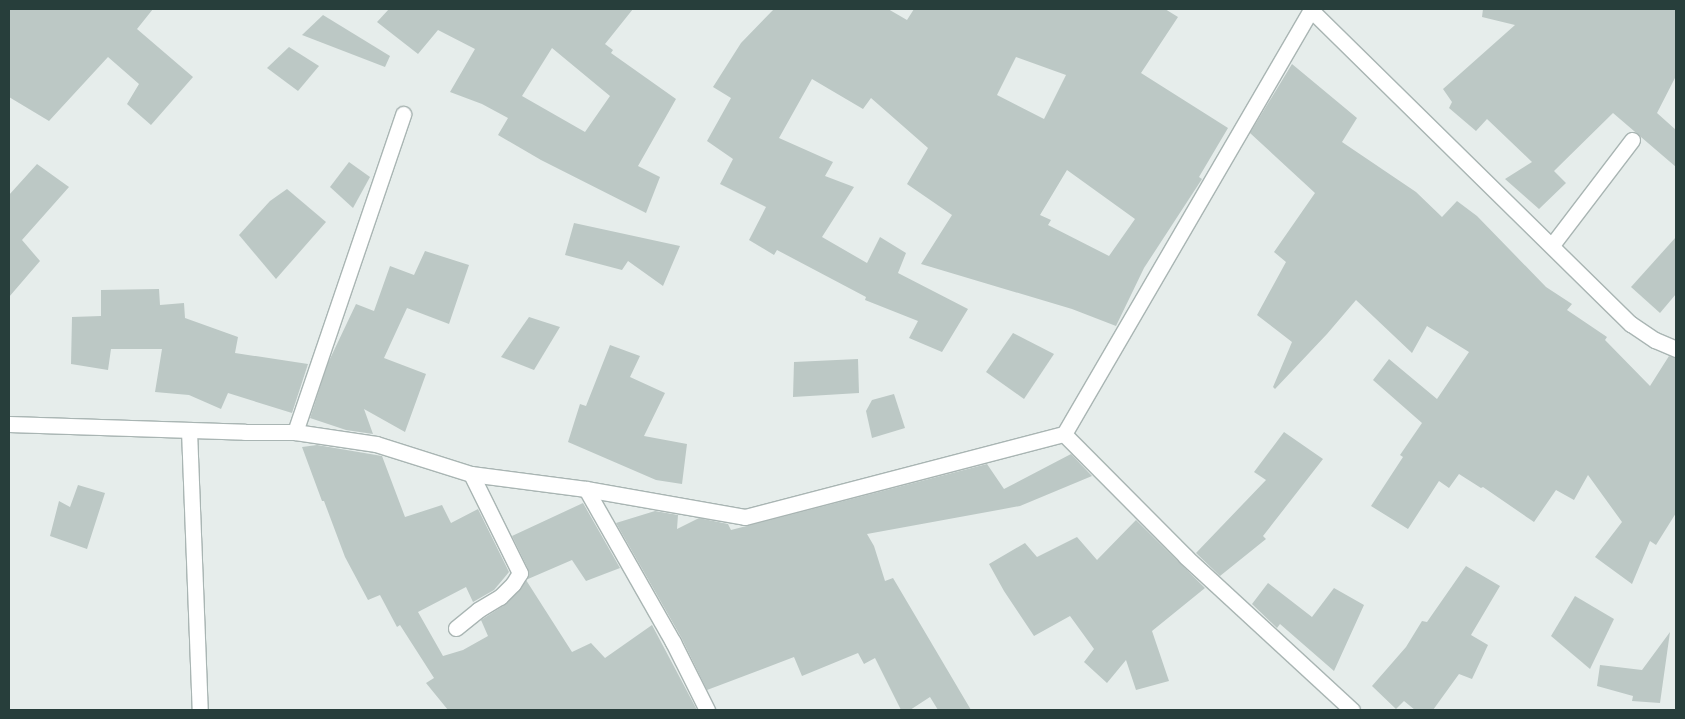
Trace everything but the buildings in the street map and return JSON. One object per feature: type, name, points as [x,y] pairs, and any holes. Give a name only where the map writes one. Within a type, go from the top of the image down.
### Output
[{"type":"street","points":[[9,424],[295,432],[376,444],[471,474],[586,489],[745,517],[1064,434],[1311,10],[1631,324],[1655,340],[1676,349]]},
{"type":"street","points":[[295,432],[403,114]]},
{"type":"street","points":[[1552,245],[1632,140]]},
{"type":"street","points":[[189,430],[200,710]]},
{"type":"street","points":[[1064,434],[1186,557],[1352,710]]},
{"type":"street","points":[[456,628],[478,610],[500,597],[513,584],[520,573],[471,474]]},
{"type":"street","points":[[586,489],[673,642],[707,710]]}]
